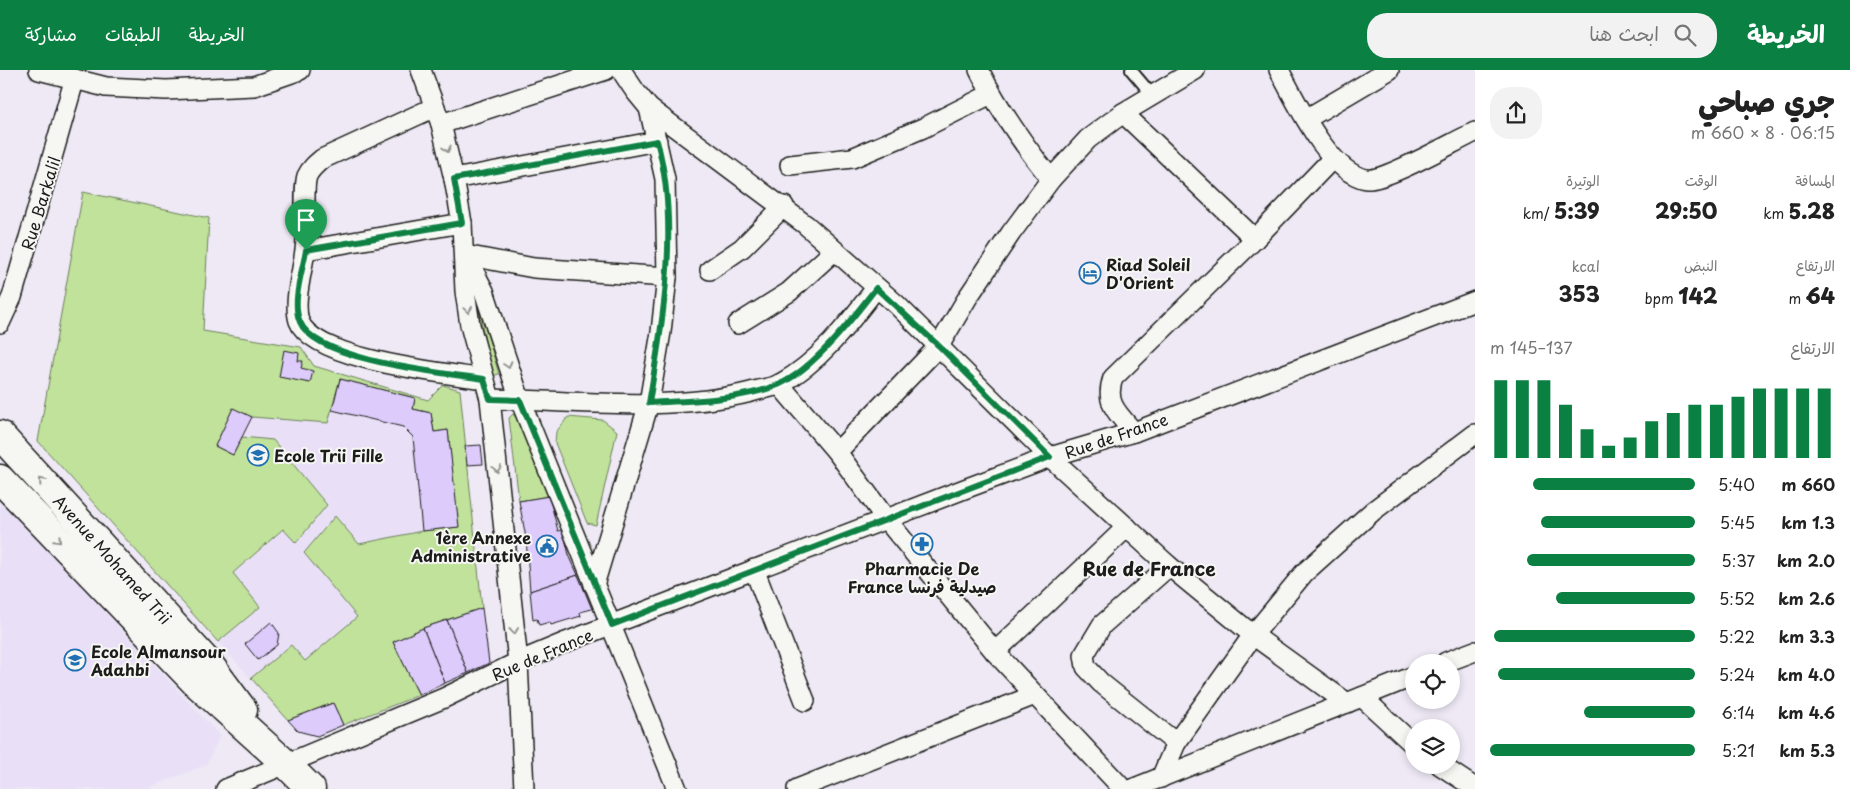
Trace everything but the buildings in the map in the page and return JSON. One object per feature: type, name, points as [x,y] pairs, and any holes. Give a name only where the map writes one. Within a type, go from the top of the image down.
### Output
[{"type":"street","points":[[39,70],[74,80],[107,79],[125,90],[237,88],[273,81],[300,70]]},
{"type":"street","points":[[421,70],[438,115],[454,179],[462,223],[465,255],[465,291],[470,325],[490,399],[518,662],[524,789]]},
{"type":"street","points":[[484,379],[359,356],[324,346],[311,338],[299,321],[298,301],[306,250],[306,178],[313,166],[322,159],[438,115],[606,70]]},
{"type":"street","points":[[621,70],[649,108],[784,206],[876,288],[939,346],[1050,457],[1169,566],[1253,635],[1354,700],[1405,737]]},
{"type":"street","points":[[979,70],[991,94],[1021,142],[1051,179]]},
{"type":"street","points":[[837,452],[939,346],[968,297],[1051,179],[1088,139],[1123,113],[1195,70]]},
{"type":"street","points":[[1279,70],[1306,119],[1333,158],[1354,174],[1367,179],[1376,178],[1405,166],[1475,132]]},
{"type":"street","points":[[1306,119],[1389,70]]},
{"type":"street","name":"Rue Barkalil","points":[[0,323],[12,297],[74,80]]},
{"type":"street","points":[[790,165],[852,158],[923,128],[991,94]]},
{"type":"street","points":[[594,584],[649,403],[661,332],[667,277],[665,179],[649,108]]},
{"type":"street","points":[[1123,113],[1255,239]]},
{"type":"street","points":[[454,179],[657,141]]},
{"type":"street","points":[[1134,432],[1112,406],[1109,388],[1113,378],[1255,239],[1333,158]]},
{"type":"street","points":[[710,270],[742,248],[784,206]]},
{"type":"street","points":[[306,250],[462,223]]},
{"type":"street","points":[[738,324],[789,292],[834,251]]},
{"type":"street","points":[[465,255],[534,268],[667,277]]},
{"type":"street","points":[[465,255],[484,290],[520,400],[677,789]]},
{"type":"street","points":[[490,399],[649,403],[727,398],[779,384],[817,356],[854,316],[876,288]]},
{"type":"street","name":"Rue de France","points":[[226,789],[282,760],[444,698],[518,662],[754,569],[1050,457],[1134,432],[1475,300]]},
{"type":"street","points":[[779,384],[837,452],[886,519],[995,652],[1123,789]]},
{"type":"street","points":[[1161,778],[1176,743],[1253,635],[1304,573],[1328,549],[1373,511],[1475,434]]},
{"type":"street","name":"Avenue Mohamed Trii","points":[[0,435],[209,664],[282,760]]},
{"type":"street","name":"Avenue Mohamed Trii","points":[[0,479],[194,681],[282,760],[311,789]]},
{"type":"street","points":[[995,652],[1128,527]]},
{"type":"street","points":[[1169,566],[1102,625],[1084,655],[1086,667],[1101,683],[1176,743]]},
{"type":"street","points":[[754,569],[805,701]]},
{"type":"street","points":[[1460,657],[1475,651]]},
{"type":"street","points":[[1132,789],[1405,680]]},
{"type":"street","points":[[797,789],[1035,695]]},
{"type":"street","points":[[1454,774],[1475,788]]},
{"type":"lane","points":[[1132,70],[1153,96]]},
{"type":"shaded area","name":"Ecole Trii Fille","points":[[83,192],[209,218],[203,331],[301,347],[314,366],[428,400],[443,385],[460,390],[482,608],[423,628],[419,695],[317,736],[298,731],[38,441]]},
{"type":"shaded area","name":"Ecole Almansour Adahbi","points":[[0,498],[220,736],[206,765],[145,789],[0,789]]},
{"type":"green space","name":"Ecole Trii Fille","points":[[83,192],[209,218],[203,331],[301,347],[314,366],[428,400],[443,385],[460,390],[482,608],[423,628],[393,642],[419,695],[343,725],[333,703],[288,720],[251,678],[291,645],[305,661],[357,617],[304,553],[335,516],[359,544],[422,531],[458,527],[448,430],[434,432],[431,413],[413,409],[415,398],[340,379],[328,423],[252,417],[233,409],[215,446],[233,455],[242,437],[273,440],[327,505],[296,543],[283,529],[233,573],[260,607],[218,642],[38,441]]},
{"type":"green space","points":[[476,296],[499,374],[492,376]]},
{"type":"green space","points":[[513,414],[519,421],[549,496],[519,501],[509,418]]},
{"type":"green space","points":[[568,417],[603,420],[617,431],[596,525],[587,523],[555,443],[556,432]]},
{"type":"place","name":"Riad Soleil D'Orient","points":[[1090,273]]},
{"type":"place","name":"Ecole Trii Fille","points":[[258,455]]},
{"type":"place","name":"Pharmacie De France صيدلية فرنسا","points":[[922,544]]},
{"type":"place","name":"1ère Annexe Administrative","points":[[547,546]]},
{"type":"place","name":"Ecole Almansour Adahbi","points":[[75,660]]},
{"type":"district","name":"Rue de France","points":[[1149,568]]},
{"type":"route","points":[[657,141],[665,179],[667,277],[661,332],[649,403],[727,398],[779,384],[817,356],[854,316],[876,288],[939,346],[1050,457],[612,625],[520,400],[490,399],[484,379],[388,363],[350,354],[324,346],[311,338],[299,321],[298,301],[306,250],[462,223],[454,179],[521,168],[657,141]]}]
